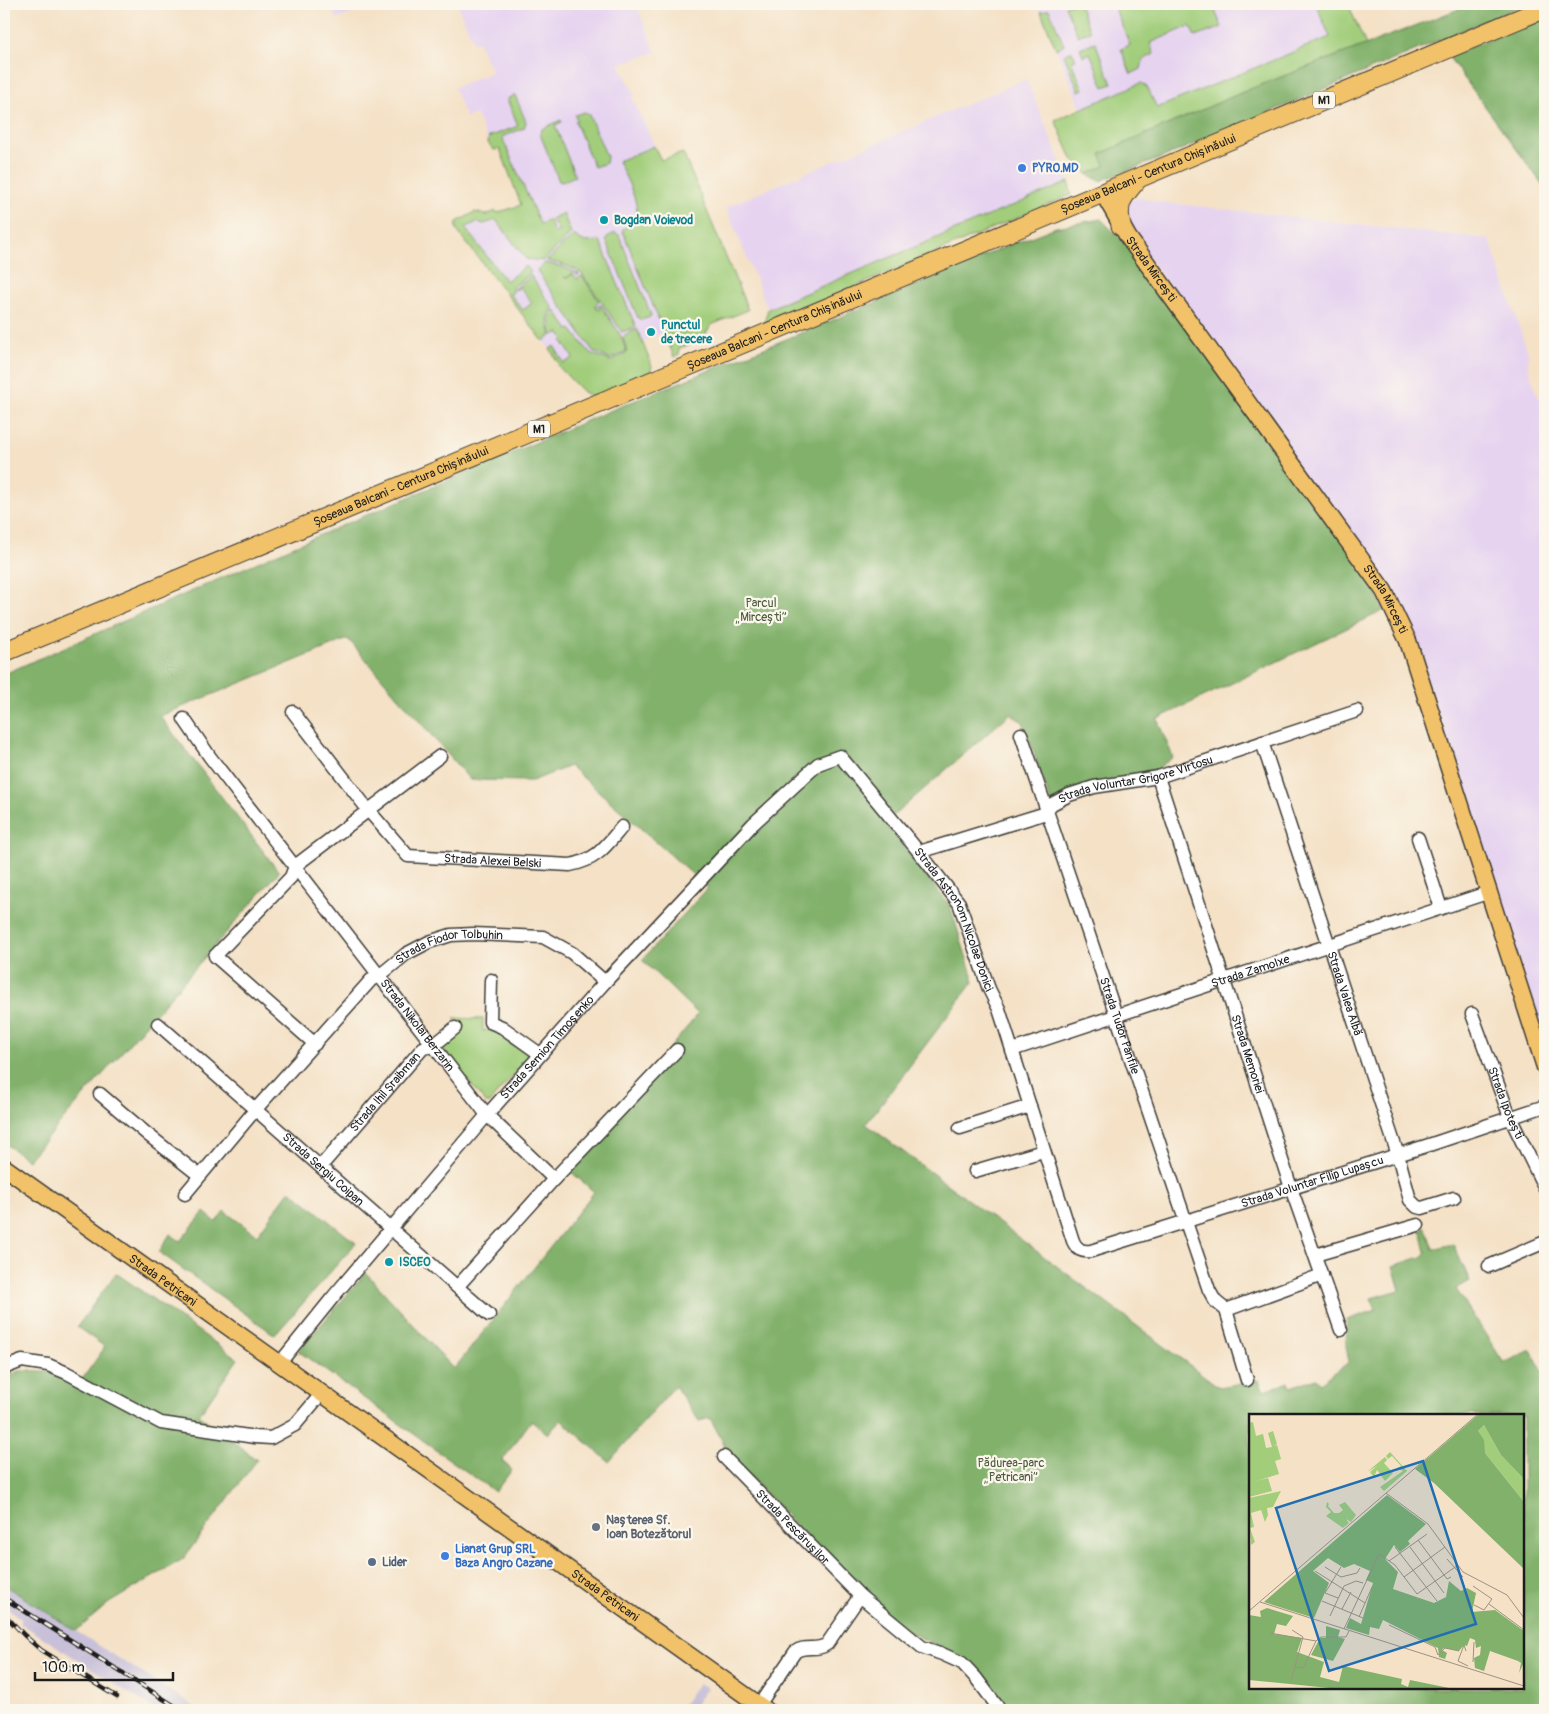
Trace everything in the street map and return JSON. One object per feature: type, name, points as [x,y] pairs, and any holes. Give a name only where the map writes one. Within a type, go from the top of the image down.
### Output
[{"type":"highway","name":"Șoseaua Balcani - Centura Chișinăului","points":[[4,652],[1545,8]]},
{"type":"highway","points":[[1121,226],[1119,217],[1120,202],[1139,178]]},
{"type":"main road","name":"Strada Mircești","points":[[1103,193],[1121,226],[1384,591],[1408,641],[1545,1067]]},
{"type":"main road","name":"Strada Petricani","points":[[4,1167],[762,1708]]},
{"type":"street","name":"Strada Voluntar Grigore Vîrtosu","points":[[919,852],[1043,814],[1052,804],[1069,795],[1094,787],[1158,777],[1357,711]]},
{"type":"street","name":"Strada Alexei Belski","points":[[293,712],[369,811],[408,856],[570,865],[594,858],[622,827]]},
{"type":"street","name":"Strada Nikolai Berzarin","points":[[184,719],[210,757],[487,1115],[554,1179]]},
{"type":"street","name":"Strada Tudor Panfile","points":[[1021,734],[1209,1290],[1216,1301],[1226,1310],[1247,1380]]},
{"type":"street","name":"Strada Valea Albă","points":[[1262,742],[1398,1155],[1410,1200],[1417,1207],[1428,1208],[1454,1198]]},
{"type":"street","points":[[315,1044],[215,956],[291,877],[295,866],[440,756]]},
{"type":"street","name":"Strada Astronom Nicolae Donici","points":[[840,756],[959,903],[988,989],[999,1009],[1043,1151],[1073,1242],[1078,1249]]},
{"type":"street","name":"Strada Semion Timoșenko","points":[[279,1364],[487,1115],[605,982],[753,824],[818,764],[840,756]]},
{"type":"street","name":"Strada Memoriei","points":[[1158,777],[1291,1188],[1341,1330]]},
{"type":"street","points":[[1418,838],[1441,908]]},
{"type":"street","name":"Strada Zamolxe","points":[[1012,1050],[1490,892]]},
{"type":"street","name":"Strada Fiodor Tolbuhin","points":[[185,1194],[256,1109],[371,980],[380,976],[416,948],[450,935],[543,937],[572,953],[605,982]]},
{"type":"street","points":[[491,980],[490,1022],[502,1027],[540,1054]]},
{"type":"street","name":"Strada Ipotești","points":[[1472,1014],[1510,1117],[1545,1190]]},
{"type":"street","name":"Strada Sergiu Coipan","points":[[158,1024],[489,1315]]},
{"type":"street","name":"Strada Ihil Șraibman","points":[[321,1166],[423,1048],[433,1046],[456,1028]]},
{"type":"street","points":[[457,1287],[554,1179],[677,1050]]},
{"type":"street","points":[[100,1094],[200,1175]]},
{"type":"street","points":[[960,1128],[1030,1106]]},
{"type":"street","name":"Strada Voluntar Filip Lupașcu","points":[[1078,1249],[1086,1252],[1092,1251],[1186,1223],[1545,1106]]},
{"type":"street","points":[[976,1171],[1043,1151]]},
{"type":"street","points":[[1315,1255],[1418,1225]]},
{"type":"street","points":[[1488,1266],[1545,1242]]},
{"type":"street","points":[[1226,1310],[1322,1275]]},
{"type":"street","points":[[4,1368],[22,1361],[48,1365],[67,1373],[161,1423],[254,1437],[271,1438],[295,1425],[322,1393]]},
{"type":"street","name":"Strada Pescărușilor","points":[[724,1457],[860,1596],[922,1647],[942,1654],[966,1667],[1000,1710]]},
{"type":"street","points":[[762,1708],[795,1652],[805,1648],[822,1648],[827,1644],[860,1596]]},
{"type":"shaded area","points":[[327,4],[374,4],[338,19]]},
{"type":"shaded area","points":[[457,4],[636,4],[656,52],[619,64],[635,95],[632,97],[661,160],[683,153],[748,310],[664,332],[639,343],[640,346],[594,375],[559,365],[549,348],[456,227],[457,222],[475,212],[486,215],[521,204],[500,149],[494,150],[490,146],[476,114],[466,118],[454,88],[492,72],[478,41],[474,43]]},
{"type":"shaded area","points":[[1037,4],[1348,4],[1366,45],[1250,89],[1100,154]]},
{"type":"shaded area","points":[[1026,79],[1069,182],[768,309],[726,207]]},
{"type":"shaded area","points":[[1140,198],[1158,202],[1489,239],[1528,353],[1528,367],[1538,398],[1545,396],[1545,1049],[1408,628],[1132,233],[1125,204]]},
{"type":"shaded area","points":[[4,1585],[200,1710],[156,1710],[20,1623],[22,1620],[4,1605]]},
{"type":"shaded area","points":[[698,1683],[707,1688],[691,1710],[679,1710]]},
{"type":"green space","points":[[1079,4],[1090,31],[1078,36],[1065,6]]},
{"type":"green space","points":[[1113,4],[1212,4],[1222,27],[1195,37],[1190,26],[1150,43],[1154,54],[1143,60],[1141,69],[1131,74],[1121,49],[1130,45]]},
{"type":"green space","points":[[1316,4],[1348,4],[1366,45],[1248,90],[1100,154],[1106,166],[1087,174],[1072,159],[1055,120],[1141,83],[1147,87],[1157,108],[1330,37]]},
{"type":"green space","points":[[1472,4],[1525,4],[1159,159],[1100,181],[1087,174],[1105,166],[1100,154],[1250,89]]},
{"type":"green space","points":[[1049,9],[1064,45],[1056,49],[1041,12]]},
{"type":"green space","points":[[1545,16],[1545,188],[1448,56]]},
{"type":"green space","points":[[1095,42],[1112,84],[1104,87],[1090,53],[1083,56],[1080,48]]},
{"type":"green space","points":[[1072,51],[1076,59],[1071,61],[1083,89],[1079,91],[1064,55]]},
{"type":"green space","points":[[515,95],[526,122],[524,128],[502,137],[540,224],[549,220],[554,232],[558,232],[559,230],[551,219],[563,213],[571,233],[544,261],[526,259],[496,220],[484,224],[477,222],[465,228],[506,281],[526,266],[530,271],[530,274],[512,288],[514,291],[510,294],[523,310],[532,303],[520,287],[515,289],[531,276],[553,308],[548,319],[550,337],[543,341],[456,227],[457,222],[475,212],[486,215],[521,205],[500,149],[494,150],[488,143],[489,137],[518,126],[507,99]]},
{"type":"green space","points":[[584,112],[589,115],[607,157],[606,163],[594,167],[575,121],[577,120],[575,115]]},
{"type":"green space","points":[[561,120],[562,122],[555,125],[575,176],[561,182],[540,134],[542,129]]},
{"type":"green space","points":[[654,146],[661,160],[683,153],[748,310],[711,325],[701,341],[679,348],[679,355],[674,357],[623,232],[623,229],[636,220],[637,213],[632,190],[618,161]]},
{"type":"green space","points":[[1069,182],[1071,195],[763,326],[768,309]]},
{"type":"green space","name":"Parcul „Mircești”","points":[[1101,219],[1132,250],[1374,584],[1383,611],[1157,719],[1173,757],[1152,773],[1051,802],[1023,722],[1010,714],[885,823],[950,906],[974,981],[866,1124],[1219,1387],[1259,1380],[1264,1391],[1289,1382],[1291,1387],[1316,1378],[1320,1383],[1349,1362],[1346,1347],[1347,1320],[1376,1310],[1371,1298],[1400,1290],[1393,1266],[1421,1257],[1426,1252],[1421,1231],[1425,1226],[1433,1249],[1453,1244],[1470,1281],[1456,1289],[1504,1363],[1531,1350],[1543,1372],[1545,1372],[1545,1710],[1008,1710],[965,1659],[909,1632],[863,1596],[731,1457],[710,1418],[699,1421],[675,1386],[609,1462],[561,1420],[548,1434],[531,1421],[502,1461],[512,1470],[495,1492],[298,1351],[366,1273],[454,1369],[594,1192],[569,1170],[698,1014],[642,960],[708,888],[570,766],[532,781],[470,780],[348,639],[160,716],[279,872],[28,1160],[4,1143],[4,674],[285,550],[614,409],[860,309],[1056,227]]},
{"type":"green space","points":[[615,233],[619,235],[651,315],[650,317],[641,320],[638,318],[606,240],[607,237]]},
{"type":"green space","points":[[573,235],[585,242],[600,241],[636,327],[622,332],[582,274],[570,267],[547,261]]},
{"type":"green space","points":[[545,263],[575,272],[566,278],[564,276],[566,279],[573,274],[577,279],[582,276],[599,301],[595,305],[598,310],[600,309],[598,306],[601,305],[621,336],[626,351],[610,359],[593,351],[537,271]]},
{"type":"green space","points":[[555,310],[569,330],[571,329],[590,353],[611,361],[627,352],[623,337],[637,329],[652,366],[650,373],[593,397],[583,392],[558,366],[559,364],[550,349],[554,346],[564,363],[573,358],[562,341],[564,339],[560,333],[552,336],[550,319]]},
{"type":"green space","points":[[454,1018],[483,1019],[483,1031],[492,1029],[498,1034],[504,1033],[527,1049],[529,1057],[489,1103],[486,1103],[443,1050],[442,1045],[462,1031]]},
{"type":"green space","points":[[290,1190],[356,1243],[275,1335],[159,1252],[170,1234],[180,1241],[204,1212],[216,1222],[224,1211],[257,1235]]},
{"type":"green space","points":[[116,1273],[238,1359],[199,1415],[257,1460],[183,1559],[109,1603],[76,1631],[4,1585],[4,1380],[18,1371],[50,1371],[78,1385],[105,1347],[77,1327]]},
{"type":"railway","points":[[4,1598],[181,1710]]},
{"type":"railway","points":[[4,1614],[41,1650],[117,1697]]},
{"type":"place","name":"PYRO.MD","points":[[1022,168]]},
{"type":"place","name":"Bogdan Voievod","points":[[604,220]]},
{"type":"place","name":"Punctul de trecere","points":[[651,332]]},
{"type":"place","name":"ISCEO","points":[[389,1262]]},
{"type":"place","name":"Nașterea Sf. Ioan Botezătorul","points":[[596,1527]]},
{"type":"place","name":"Lianat Grup SRL Baza Angro Cazane","points":[[445,1556]]},
{"type":"place","name":"Lider","points":[[372,1562]]},
{"type":"park label","name":"Pădurea-parc „Petricani”","points":[[1011,1470]]}]
